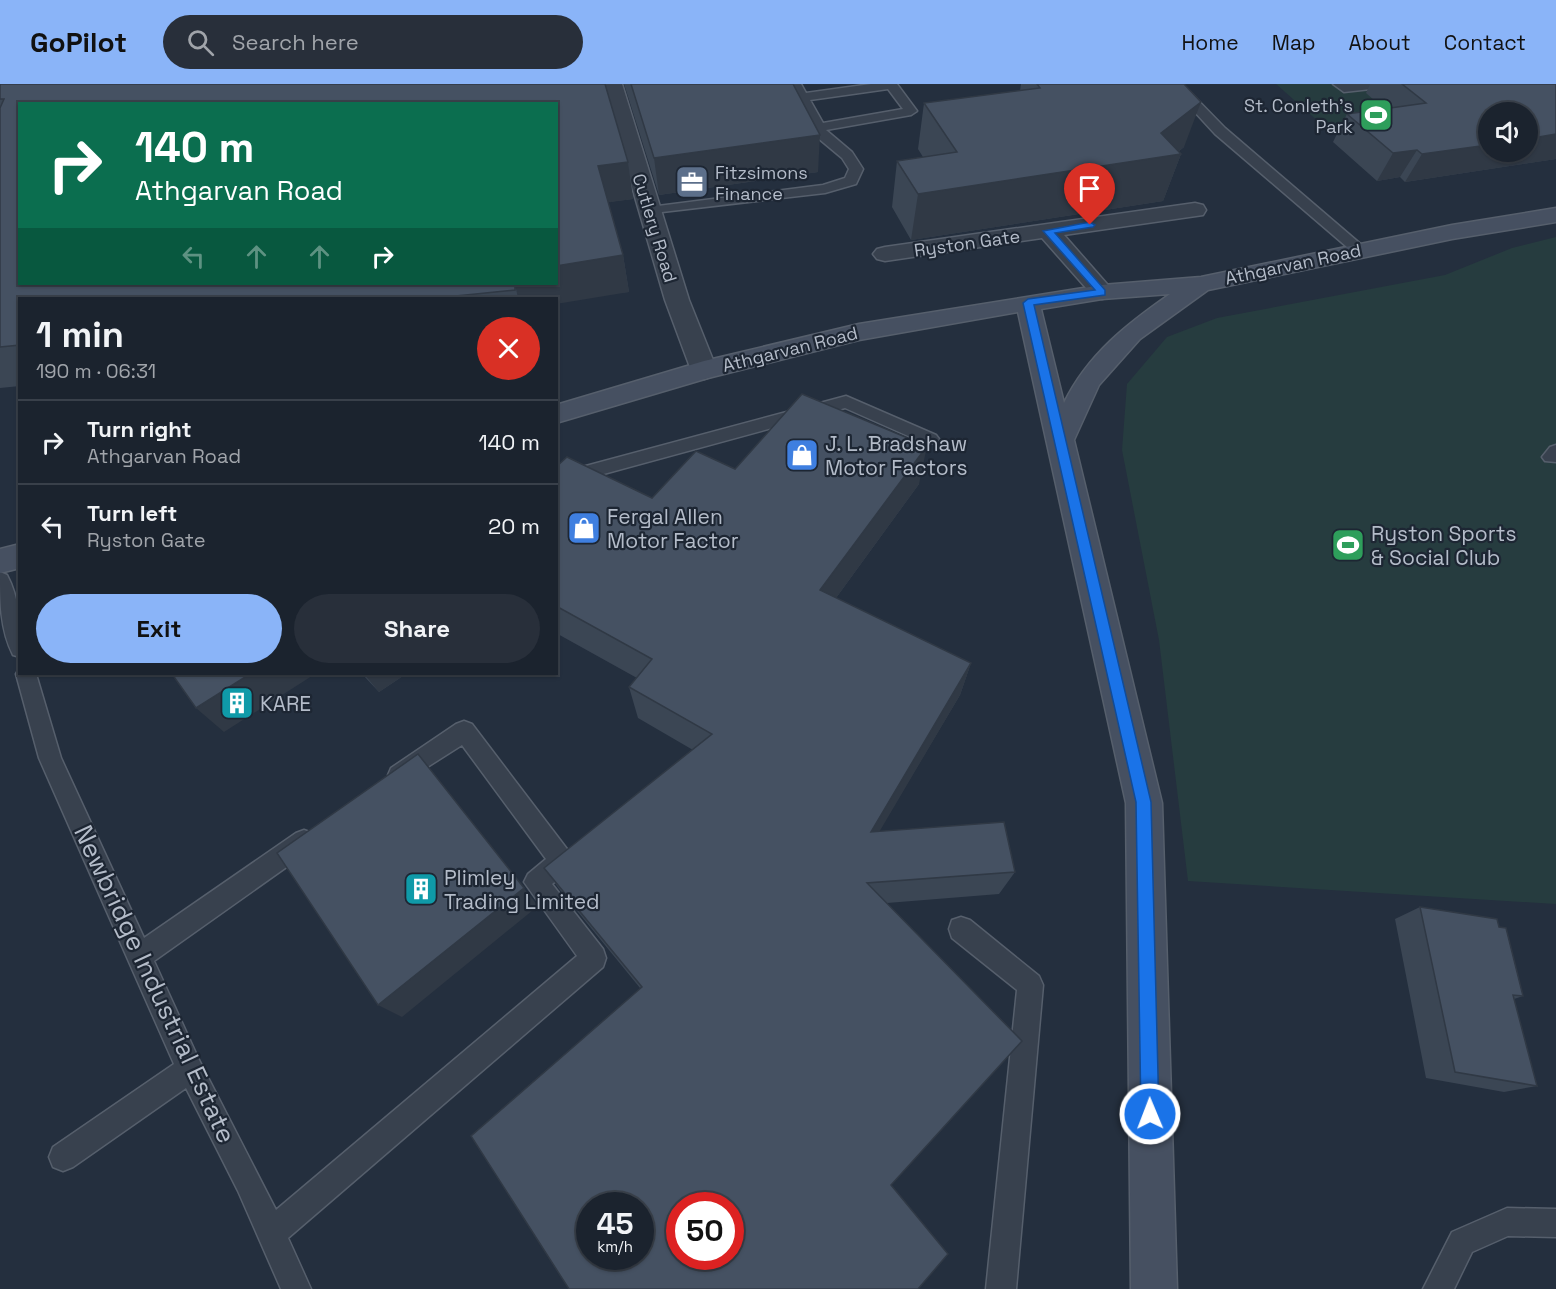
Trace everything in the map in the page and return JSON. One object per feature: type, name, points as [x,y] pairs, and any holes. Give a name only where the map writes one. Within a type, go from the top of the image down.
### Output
[{"type":"main road","name":"Athgarvan Road","points":[[558,413],[704,370],[859,332],[1102,292],[1201,284],[1359,250],[1556,215]]},
{"type":"main road","points":[[1059,442],[1089,381],[1131,333],[1201,284]]},
{"type":"main road","points":[[1028,303],[1144,802],[1154,1289]]},
{"type":"main road","points":[[0,561],[18,556]]},
{"type":"street","name":"Cutlery Road","points":[[612,84],[677,300],[704,370]]},
{"type":"street","name":"Ryston Gate","points":[[885,254],[1195,210]]},
{"type":"street","name":"Ryston Gate","points":[[1048,231],[1102,292]]},
{"type":"lane","points":[[650,211],[825,189],[851,181],[856,169],[847,155],[823,135],[795,84]]},
{"type":"lane","points":[[1175,84],[1220,131],[1359,250]]},
{"type":"lane","points":[[1339,84],[1344,88],[1380,84]]},
{"type":"lane","points":[[802,98],[891,85],[911,111],[819,127]]},
{"type":"lane","points":[[558,480],[846,402],[930,439]]},
{"type":"lane","points":[[0,580],[18,642]]},
{"type":"lane","name":"Newbridge Industrial Estate","points":[[26,675],[50,758],[190,1069],[248,1181],[296,1289]]},
{"type":"lane","points":[[271,1234],[348,1165],[501,1040],[594,958],[536,882],[562,861],[464,730],[379,789]]},
{"type":"lane","points":[[140,956],[322,829]]},
{"type":"lane","points":[[962,929],[1030,985],[1001,1289]]},
{"type":"lane","points":[[63,1157],[190,1069]]},
{"type":"lane","points":[[1438,1289],[1461,1242],[1507,1222],[1556,1223]]},
{"type":"green space","name":"St. Conleth's Park","points":[[1276,84],[1556,84],[1556,99],[1534,102],[1478,102],[1478,110],[1328,130]]},
{"type":"green space","name":"Ryston Sports & Social Club","points":[[1556,237],[1556,904],[1188,881],[1159,640],[1122,450],[1127,384],[1167,337],[1217,318],[1445,275],[1512,248]]},
{"type":"building","points":[[0,84],[605,84],[628,162],[598,166],[623,255],[558,266],[558,102],[18,102],[18,285],[515,285],[515,290],[446,297],[18,297],[18,345],[0,347],[0,108],[4,99],[0,99]]},
{"type":"building","points":[[631,84],[793,84],[820,135],[654,158]]},
{"type":"building","points":[[1037,84],[1184,84],[1201,102],[1161,133],[1181,154],[918,194],[897,161],[957,152],[924,103],[1040,88]]},
{"type":"building","points":[[1402,84],[1556,84],[1556,134],[1538,137],[1538,102],[1478,102],[1478,146],[1422,154],[1417,150],[1393,153],[1347,114],[1426,103]]},
{"type":"building","points":[[802,394],[927,446],[820,590],[971,663],[871,832],[1004,822],[1015,872],[867,883],[1022,1041],[891,1185],[948,1254],[918,1289],[569,1289],[471,1136],[642,987],[544,868],[712,734],[629,687],[652,659],[558,607],[558,465],[567,457],[652,498],[696,451],[735,469]]},
{"type":"building","points":[[173,675],[248,675],[196,708]]},
{"type":"building","name":"Plimley Trading Limited","points":[[418,754],[524,888],[378,1005],[277,853]]},
{"type":"building","points":[[1420,907],[1497,919],[1499,927],[1506,928],[1523,996],[1513,995],[1537,1086],[1455,1072]]},
{"type":"place","name":"St. Conleth's Park","points":[[1376,115]]},
{"type":"place","name":"Fitzsimons Finance","points":[[692,182]]},
{"type":"place","name":"J. L. Bradshaw Motor Factors","points":[[802,455]]},
{"type":"place","name":"Fergal Allen Motor Factor","points":[[584,528]]},
{"type":"place","name":"Ryston Sports & Social Club","points":[[1348,545]]},
{"type":"place","name":"KARE","points":[[237,703]]},
{"type":"place","name":"Plimley Trading Limited","points":[[421,889]]},
{"type":"route","points":[[1090,225],[1048,231],[1102,292],[1028,303],[1144,802],[1150,1114]]}]
